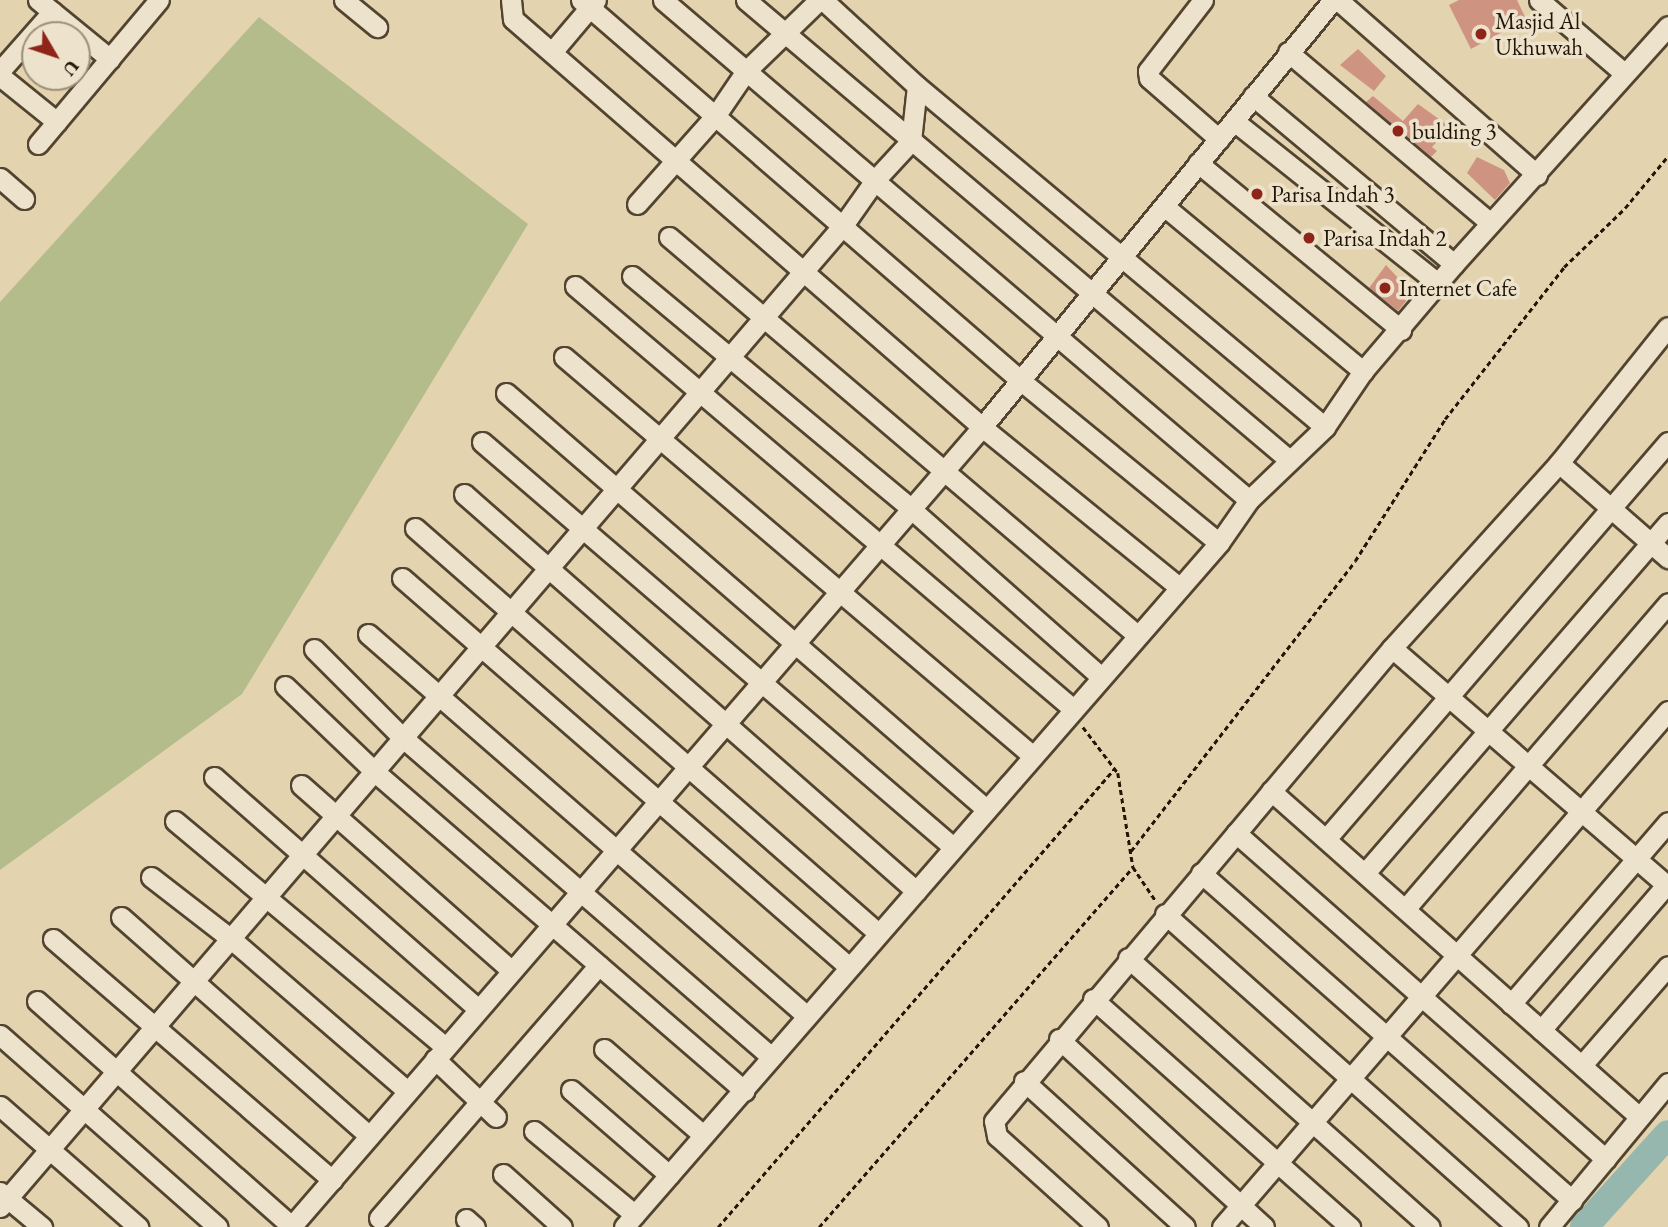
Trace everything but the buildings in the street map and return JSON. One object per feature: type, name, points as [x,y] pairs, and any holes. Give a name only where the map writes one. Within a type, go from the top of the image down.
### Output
[{"type":"street","points":[[38,144],[159,0]]},
{"type":"street","points":[[511,0],[513,19],[982,427],[1179,587]]},
{"type":"street","points":[[663,0],[1249,500]]},
{"type":"street","points":[[747,0],[1092,296],[1288,458]]},
{"type":"street","points":[[637,204],[716,114],[746,71],[783,31],[821,0],[917,86],[1124,256],[1325,427]]},
{"type":"street","points":[[1203,0],[1148,71],[1149,78],[1219,139]]},
{"type":"street","points":[[1539,0],[1624,73]]},
{"type":"street","points":[[37,1000],[291,1227],[724,722],[982,427],[1092,296],[1328,2],[1537,175]]},
{"type":"street","points":[[354,3],[377,27]]},
{"type":"street","points":[[552,52],[590,3],[1020,380],[1219,543]]},
{"type":"street","points":[[57,122],[0,74],[45,6],[110,59]]},
{"type":"street","points":[[534,1131],[629,1221],[1072,708],[1219,543],[1249,500],[1288,458],[1325,427],[1363,371],[1440,285],[1454,264],[1537,175],[1668,26]]},
{"type":"street","points":[[1288,52],[1490,223]]},
{"type":"street","points":[[42,1227],[3,1199],[156,1026],[844,224],[875,180],[911,141],[917,86]]},
{"type":"street","points":[[1253,96],[1454,264]]},
{"type":"street","points":[[1234,121],[1440,285]]},
{"type":"street","points":[[1198,163],[1401,330]]},
{"type":"street","points":[[0,178],[24,199]]},
{"type":"street","points":[[1164,206],[1363,371]]},
{"type":"street","points":[[669,237],[1137,635]]},
{"type":"street","points":[[632,276],[910,508],[1101,677]]},
{"type":"street","points":[[575,286],[877,547],[1072,708]]},
{"type":"street","points":[[1098,1227],[992,1129],[1024,1081],[1059,1039],[1392,648],[1559,463],[1668,327]]},
{"type":"street","points":[[564,357],[1033,756]]},
{"type":"street","points":[[506,393],[986,809]]},
{"type":"street","points":[[482,442],[953,848]]},
{"type":"street","points":[[1326,839],[1668,442]]},
{"type":"street","points":[[1559,463],[1668,558]]},
{"type":"street","points":[[464,495],[916,891]]},
{"type":"street","points":[[1366,873],[1668,523]]},
{"type":"street","points":[[415,528],[878,933]]},
{"type":"street","points":[[402,578],[849,967]]},
{"type":"street","points":[[1406,908],[1668,603]]},
{"type":"street","points":[[368,634],[807,1016]]},
{"type":"street","points":[[1392,648],[1668,885],[1541,1030]]},
{"type":"street","points":[[314,649],[402,737],[771,1057]]},
{"type":"street","points":[[285,686],[375,772],[744,1091]]},
{"type":"street","points":[[1222,1227],[1668,710]]},
{"type":"street","points":[[214,777],[478,1009]]},
{"type":"street","points":[[301,785],[512,971]]},
{"type":"street","points":[[1270,791],[1406,908],[1640,1117]]},
{"type":"street","points":[[175,821],[266,896],[440,1053],[496,1117]]},
{"type":"street","points":[[1511,1004],[1668,822]]},
{"type":"street","points":[[1236,833],[1606,1159]]},
{"type":"street","points":[[1201,873],[1572,1200]]},
{"type":"street","points":[[151,877],[230,938],[407,1091]]},
{"type":"street","points":[[1165,914],[1518,1227]]},
{"type":"street","points":[[121,917],[369,1136]]},
{"type":"street","points":[[53,939],[332,1180]]},
{"type":"street","points":[[1128,958],[1430,1227]]},
{"type":"street","points":[[379,1218],[599,965]]},
{"type":"street","points":[[1582,1065],[1668,966]]},
{"type":"street","points":[[1093,999],[1350,1227]]},
{"type":"street","points":[[0,1035],[218,1227]]},
{"type":"street","points":[[1059,1039],[1264,1227]]},
{"type":"street","points":[[604,1049],[704,1136]]},
{"type":"street","points":[[1024,1081],[1185,1227]]},
{"type":"street","points":[[1549,1227],[1668,1083]]},
{"type":"street","points":[[571,1090],[669,1175]]},
{"type":"street","points":[[0,1106],[138,1227]]},
{"type":"street","points":[[503,1174],[562,1227]]},
{"type":"path","points":[[1131,851],[1355,561],[1445,419],[1564,267],[1625,208],[1668,156]]},
{"type":"path","points":[[1072,708],[1115,768],[1133,867],[1165,914]]},
{"type":"path","points":[[718,1227],[1115,768]]},
{"type":"path","points":[[819,1227],[1133,867]]},
{"type":"green space","points":[[259,17],[528,224],[242,694],[0,870],[0,302]]},
{"type":"waterway","points":[[1584,1227],[1668,1134]]},
{"type":"place","name":"Masjid Al Ukhuwah","points":[[1481,34]]},
{"type":"place","name":"bulding 3","points":[[1398,131]]},
{"type":"place","name":"Parisa Indah 3","points":[[1257,194]]},
{"type":"place","name":"Parisa Indah 2","points":[[1309,238]]},
{"type":"place","name":"Internet Cafe","points":[[1385,288]]}]
